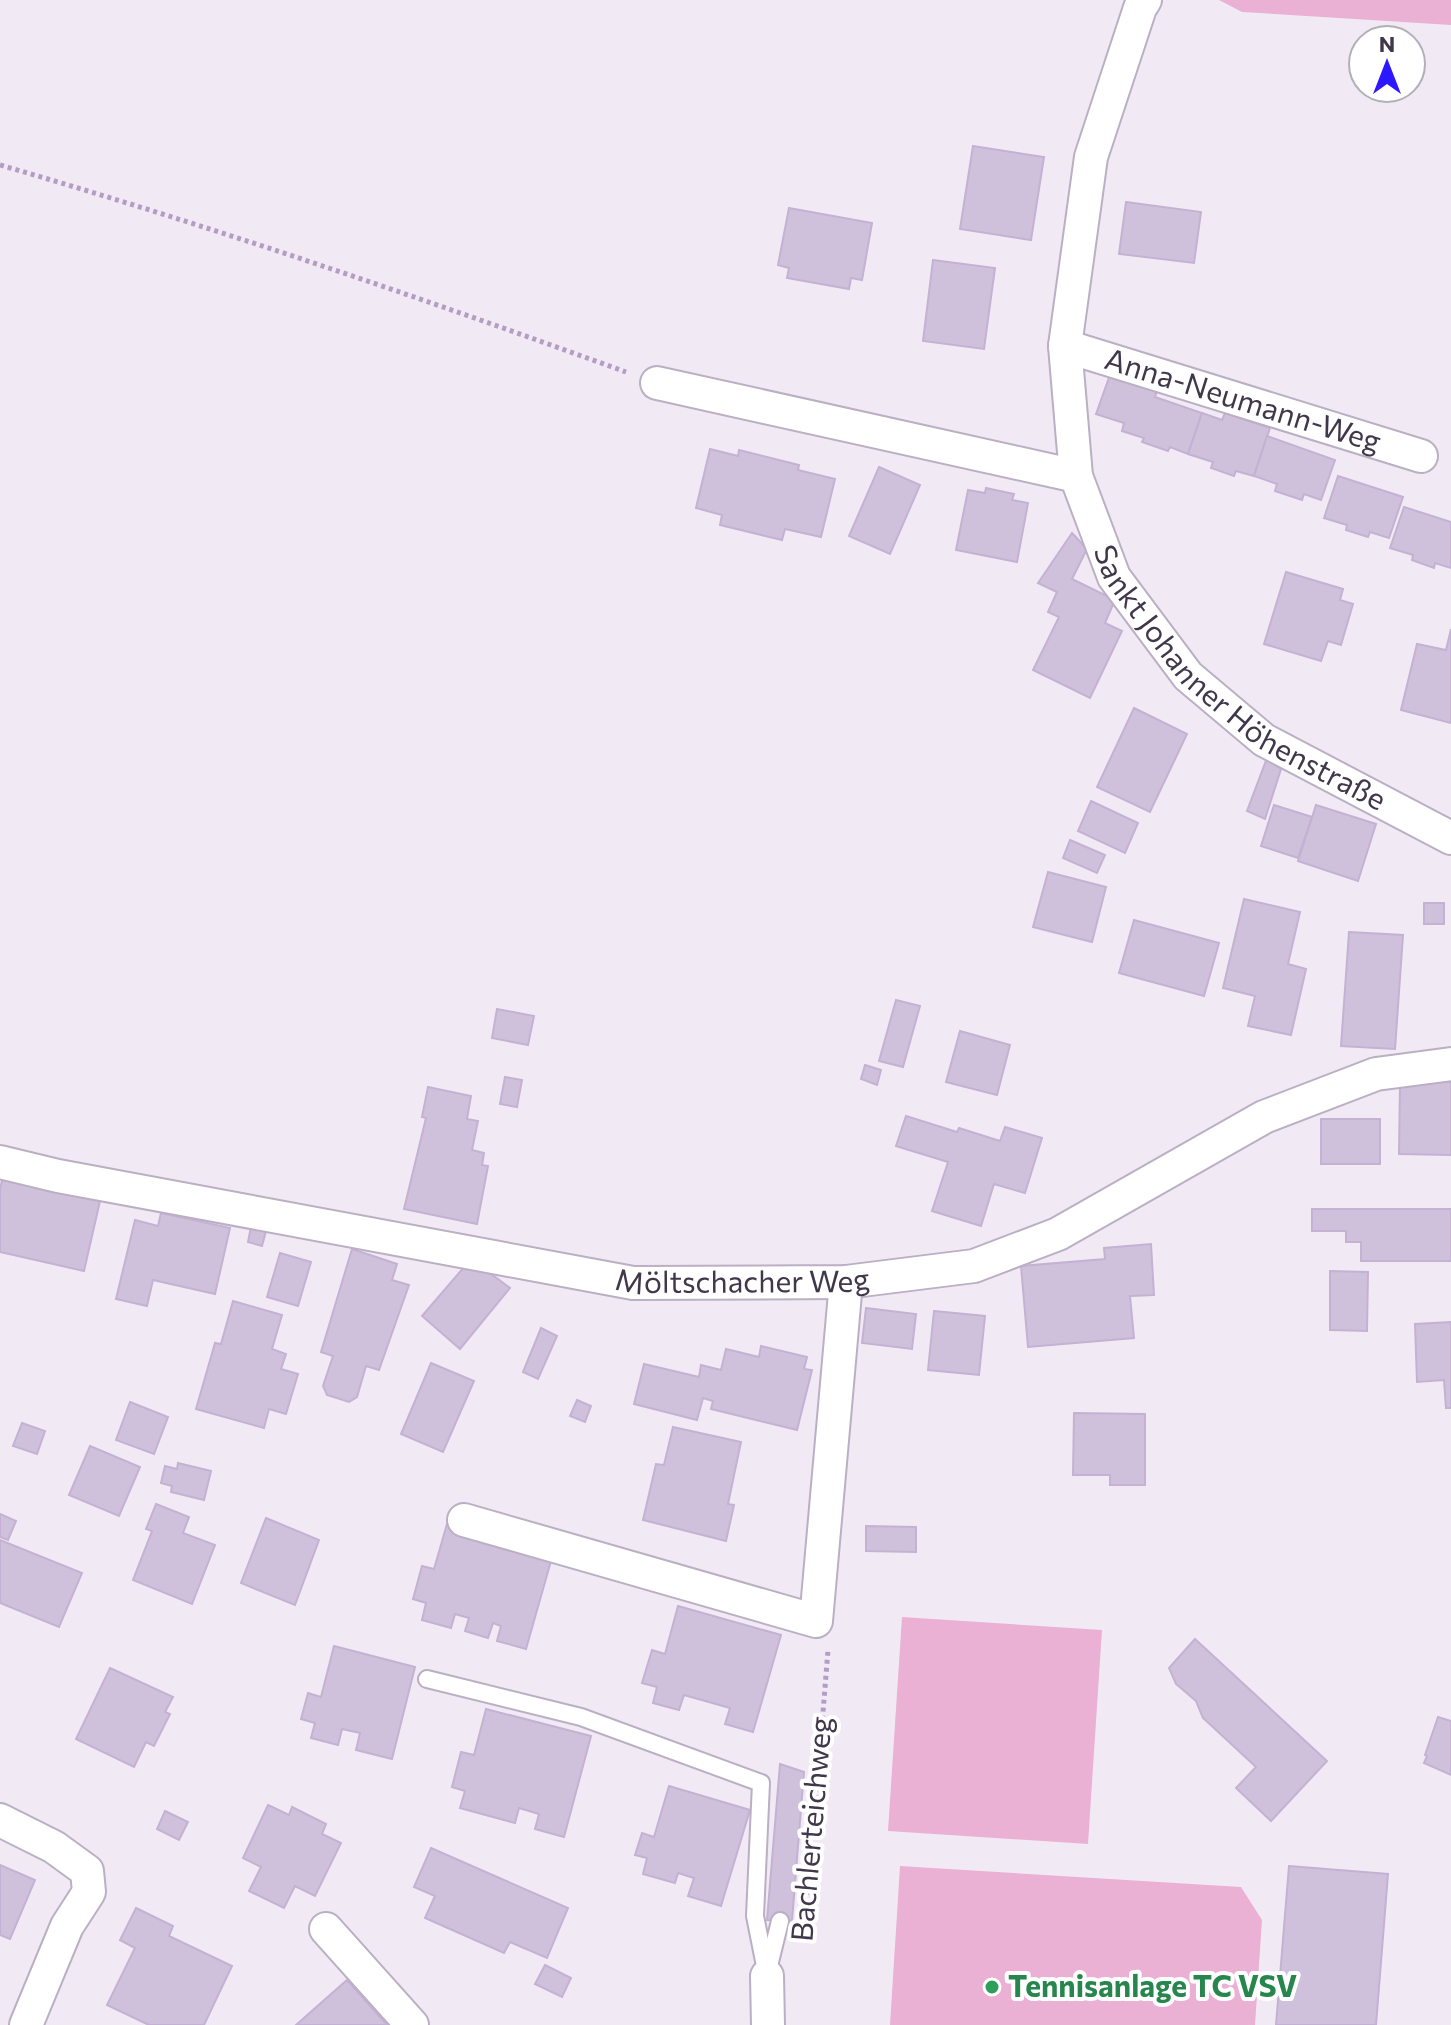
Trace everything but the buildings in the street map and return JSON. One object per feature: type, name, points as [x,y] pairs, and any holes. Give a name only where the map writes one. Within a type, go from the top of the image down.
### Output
[{"type":"street","name":"Sankt Johanner Höhenstraße","points":[[1145,0],[1091,157],[1065,346],[1076,476],[1114,577],[1188,676],[1264,740],[1451,838]]},
{"type":"street","name":"Anna-Neumann-Weg","points":[[1065,346],[1421,456]]},
{"type":"street","points":[[657,383],[1076,476]]},
{"type":"street","name":"Möltschacher Weg","points":[[0,1162],[74,1179],[633,1283],[846,1282],[974,1266],[1058,1234],[1264,1117],[1376,1074],[1451,1064]]},
{"type":"street","points":[[464,1520],[816,1621],[846,1282]]},
{"type":"street","points":[[0,1820],[54,1847],[87,1871],[89,1892],[67,1926],[26,2025]]},
{"type":"street","points":[[326,1929],[412,2025]]},
{"type":"street","name":"Bachlerteichweg","points":[[767,1976],[768,2025]]},
{"type":"lane","points":[[427,1679],[581,1717],[761,1783],[755,1916],[767,1976]]},
{"type":"lane","points":[[767,1976],[780,1921]]},
{"type":"path","points":[[0,165],[119,199],[434,302],[657,383]]},
{"type":"path","name":"Bachlerteichweg","points":[[806,1923],[830,1631],[816,1621]]},
{"type":"shaded area","points":[[1219,0],[1451,0],[1451,25],[1242,12]]},
{"type":"shaded area","points":[[902,1617],[1102,1630],[1088,1844],[888,1831]]},
{"type":"shaded area","points":[[900,1866],[1241,1887],[1262,1920],[1255,2025],[890,2025]]},
{"type":"place","name":"Tennisanlage TC VSV","points":[[992,1987]]}]
